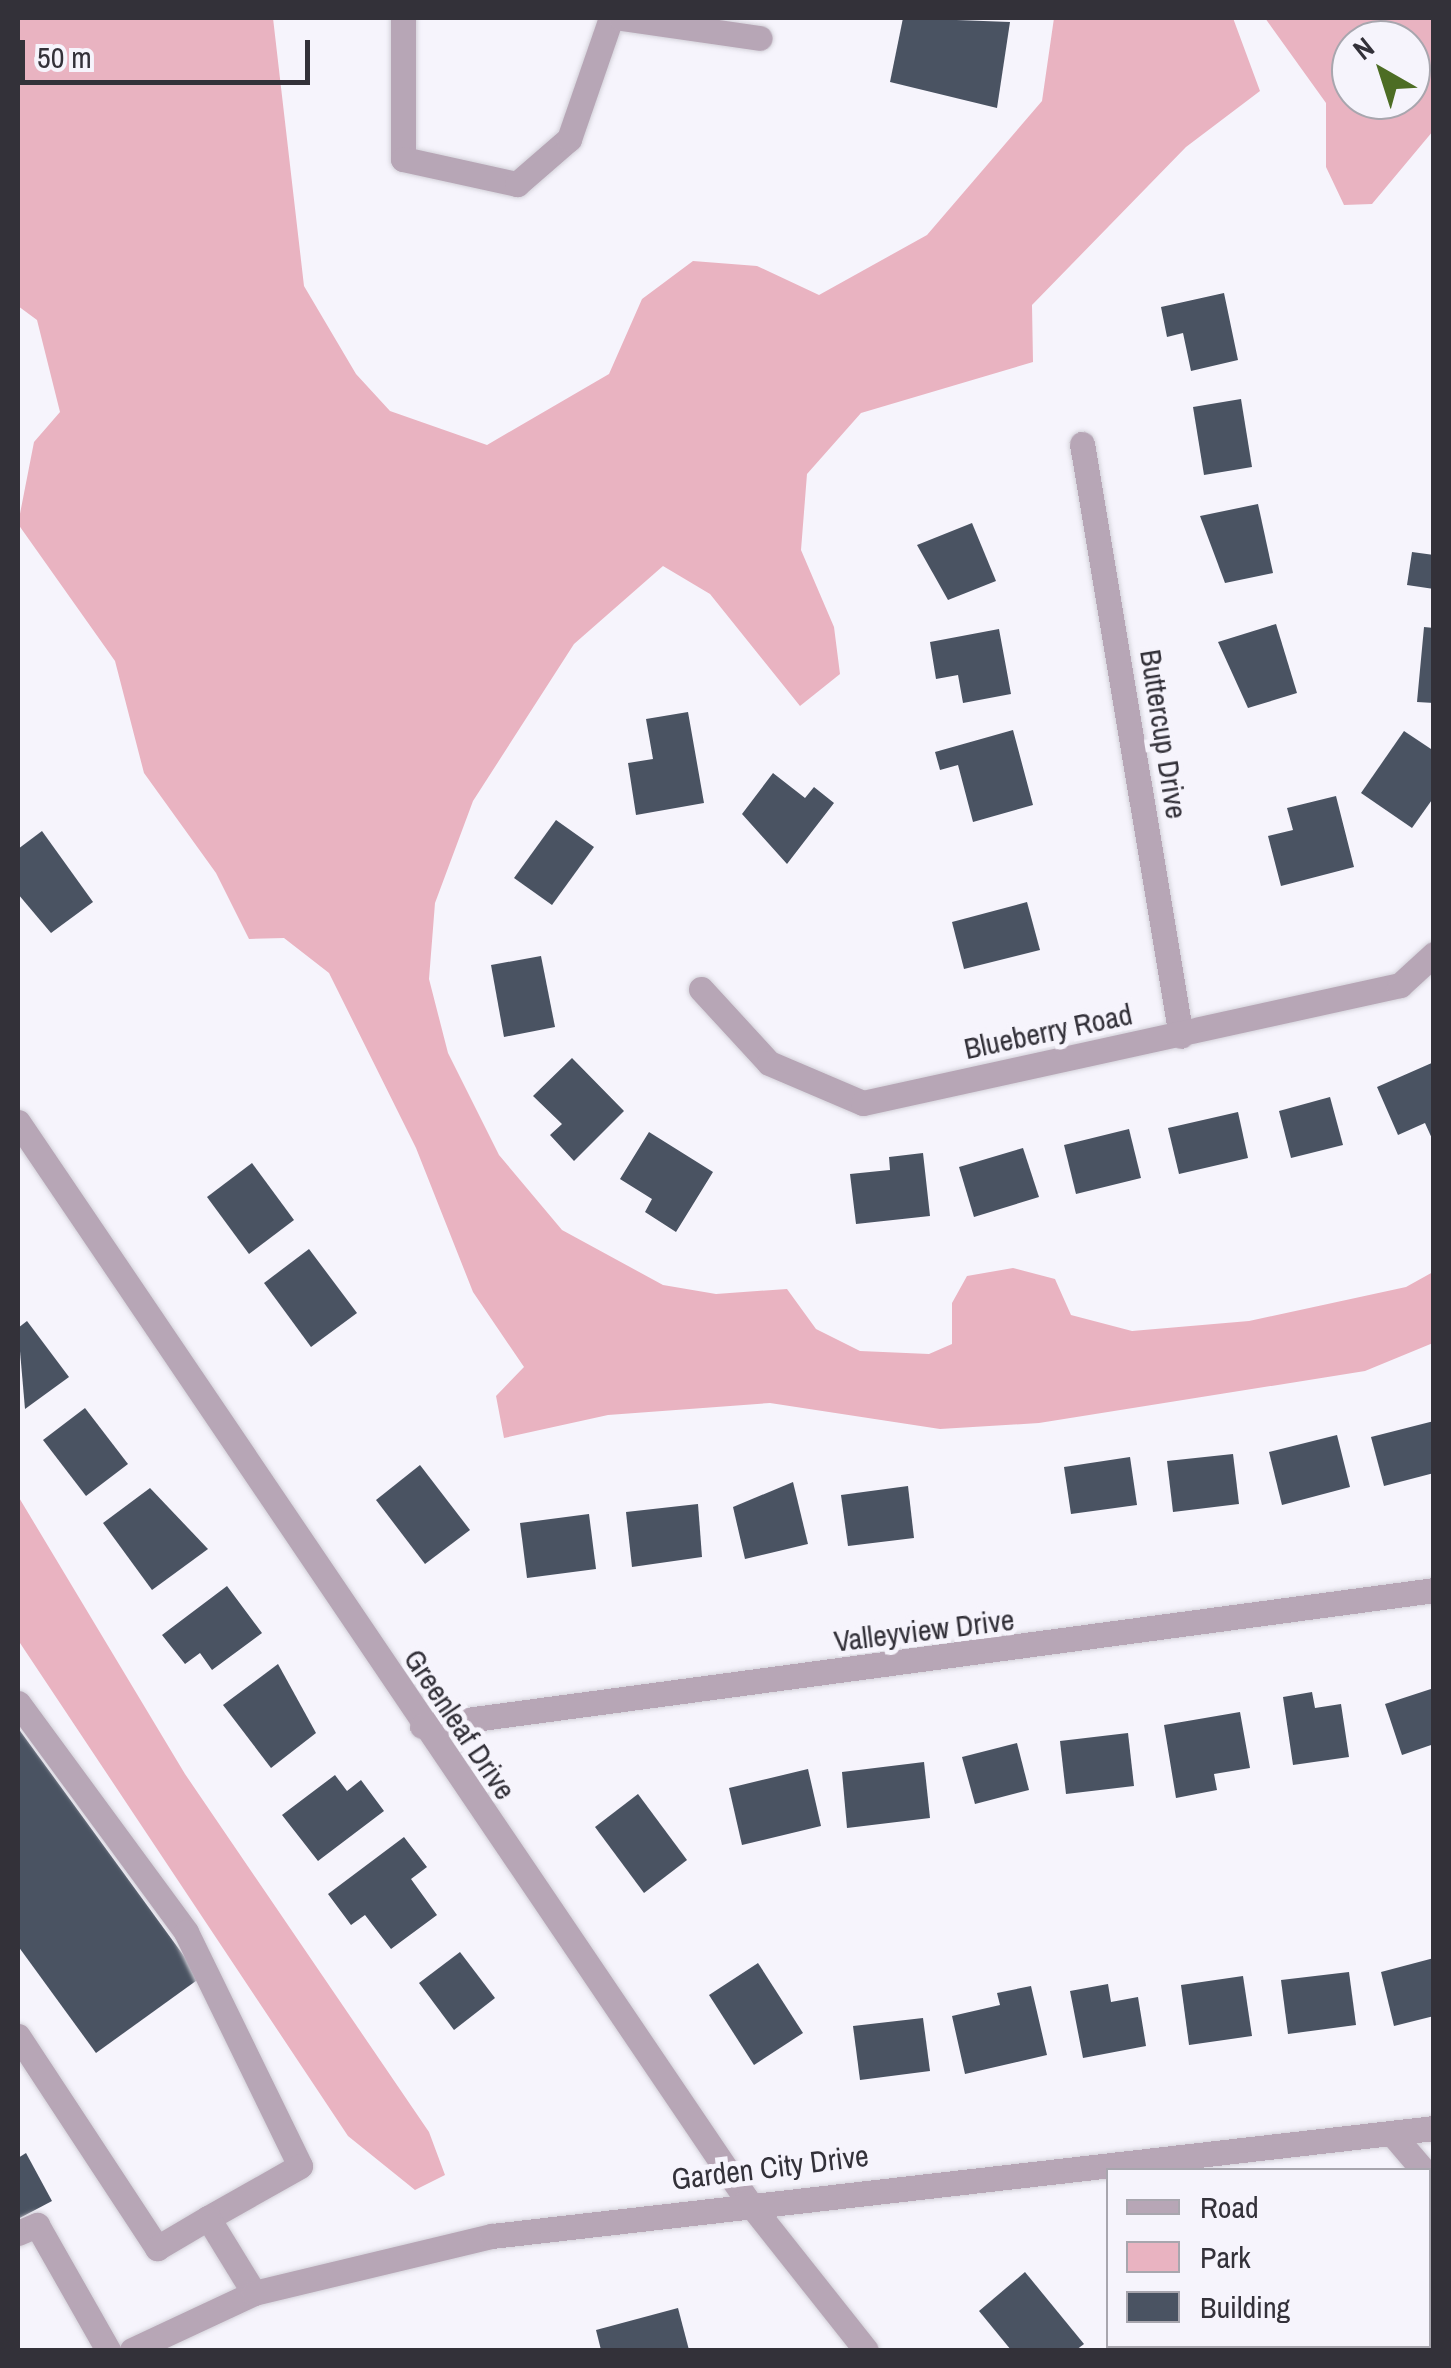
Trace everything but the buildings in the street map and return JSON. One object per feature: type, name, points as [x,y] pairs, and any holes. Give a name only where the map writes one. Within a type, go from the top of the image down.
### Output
[{"type":"street","points":[[403,18],[403,159],[517,184],[570,138],[612,18]]},
{"type":"street","points":[[621,18],[760,38]]},
{"type":"street","name":"Buttercup Drive","points":[[1082,444],[1181,1036]]},
{"type":"street","name":"Blueberry Road","points":[[701,989],[768,1063],[864,1104],[1400,986],[1434,954]]},
{"type":"street","name":"Greenleaf Drive","points":[[18,1122],[422,1726],[748,2200],[866,2350]]},
{"type":"street","name":"Valleyview Drive","points":[[422,1726],[1434,1590]]},
{"type":"street","points":[[18,1703],[186,1932],[300,2166],[157,2248],[20,2044]]},
{"type":"street","name":"Garden City Drive","points":[[132,2350],[254,2292],[492,2236],[748,2200],[1394,2136],[1434,2128]]},
{"type":"street","points":[[1394,2136],[1421,2168]]},
{"type":"street","points":[[208,2218],[254,2292]]},
{"type":"street","points":[[18,2233],[36,2225],[108,2350]]},
{"type":"green space","points":[[18,18],[273,18],[304,286],[356,374],[390,411],[487,445],[609,374],[642,299],[693,261],[757,266],[819,295],[927,235],[1042,101],[1054,18],[1233,18],[1260,91],[1186,147],[1032,305],[1033,362],[861,413],[807,474],[801,550],[834,627],[840,674],[800,706],[710,594],[663,566],[574,644],[473,801],[435,903],[429,979],[448,1053],[499,1155],[562,1230],[663,1285],[716,1294],[787,1289],[816,1329],[860,1351],[929,1354],[952,1344],[952,1303],[967,1276],[1013,1268],[1055,1279],[1071,1315],[1132,1331],[1249,1321],[1406,1287],[1433,1272],[1433,1343],[1365,1371],[1039,1423],[940,1429],[770,1403],[608,1415],[504,1438],[496,1396],[524,1367],[473,1292],[416,1148],[329,973],[284,938],[249,939],[216,873],[144,773],[115,661],[18,524],[34,442],[60,412],[37,320],[18,306]]},
{"type":"green space","points":[[1265,18],[1433,18],[1433,131],[1372,204],[1344,205],[1326,167],[1326,103]]},
{"type":"green space","points":[[18,1496],[185,1774],[429,2132],[445,2175],[415,2190],[348,2136],[18,1640]]}]
